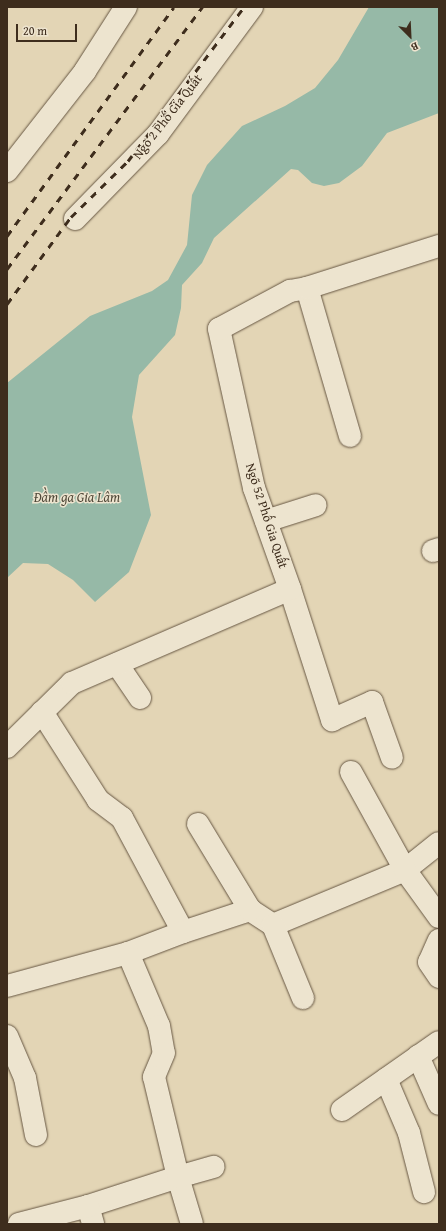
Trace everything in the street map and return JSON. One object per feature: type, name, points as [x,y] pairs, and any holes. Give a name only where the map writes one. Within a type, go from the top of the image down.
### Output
[{"type":"street","points":[[7,171],[85,71],[126,7]]},
{"type":"street","name":"Ngõ 2 Phố Gia Quất","points":[[75,219],[158,134],[252,7]]},
{"type":"street","name":"Ngõ 52 Phố Gia Quất","points":[[392,758],[372,702],[332,720],[290,590],[254,488],[219,329],[290,291],[307,288],[435,253]]},
{"type":"street","points":[[307,288],[350,436]]},
{"type":"street","points":[[266,521],[316,505]]},
{"type":"street","points":[[7,748],[72,683],[290,590]]},
{"type":"street","points":[[117,664],[140,698]]},
{"type":"street","points":[[42,712],[98,800],[122,818],[183,932]]},
{"type":"street","points":[[351,772],[405,870],[439,917]]},
{"type":"street","points":[[198,824],[250,910],[273,925],[303,998]]},
{"type":"street","points":[[273,925],[405,870],[439,843]]},
{"type":"street","points":[[7,986],[128,953],[183,932],[250,910]]},
{"type":"street","points":[[439,940],[430,962],[439,977]]},
{"type":"street","points":[[128,953],[159,1026],[164,1053],[154,1077],[178,1177],[192,1224]]},
{"type":"street","points":[[7,1036],[25,1078],[36,1135]]},
{"type":"street","points":[[342,1110],[439,1042]]},
{"type":"street","points":[[418,1056],[439,1104]]},
{"type":"street","points":[[386,1079],[409,1132],[424,1192]]},
{"type":"street","points":[[7,1219],[19,1224],[91,1215],[178,1177],[214,1167]]},
{"type":"water","name":"Đầm ga Gia Lâm","points":[[369,7],[439,7],[439,113],[387,133],[362,166],[339,183],[324,186],[312,183],[298,170],[291,169],[214,238],[202,263],[182,285],[181,308],[175,335],[139,375],[132,417],[151,515],[129,572],[95,602],[73,580],[48,564],[23,563],[7,578],[7,383],[90,316],[152,291],[168,280],[187,245],[192,195],[207,165],[242,126],[285,106],[315,88],[338,60]]},
{"type":"railway","points":[[7,236],[174,7]]},
{"type":"railway","points":[[7,269],[202,7]]},
{"type":"railway","points":[[7,304],[71,217],[128,161],[244,7]]}]
